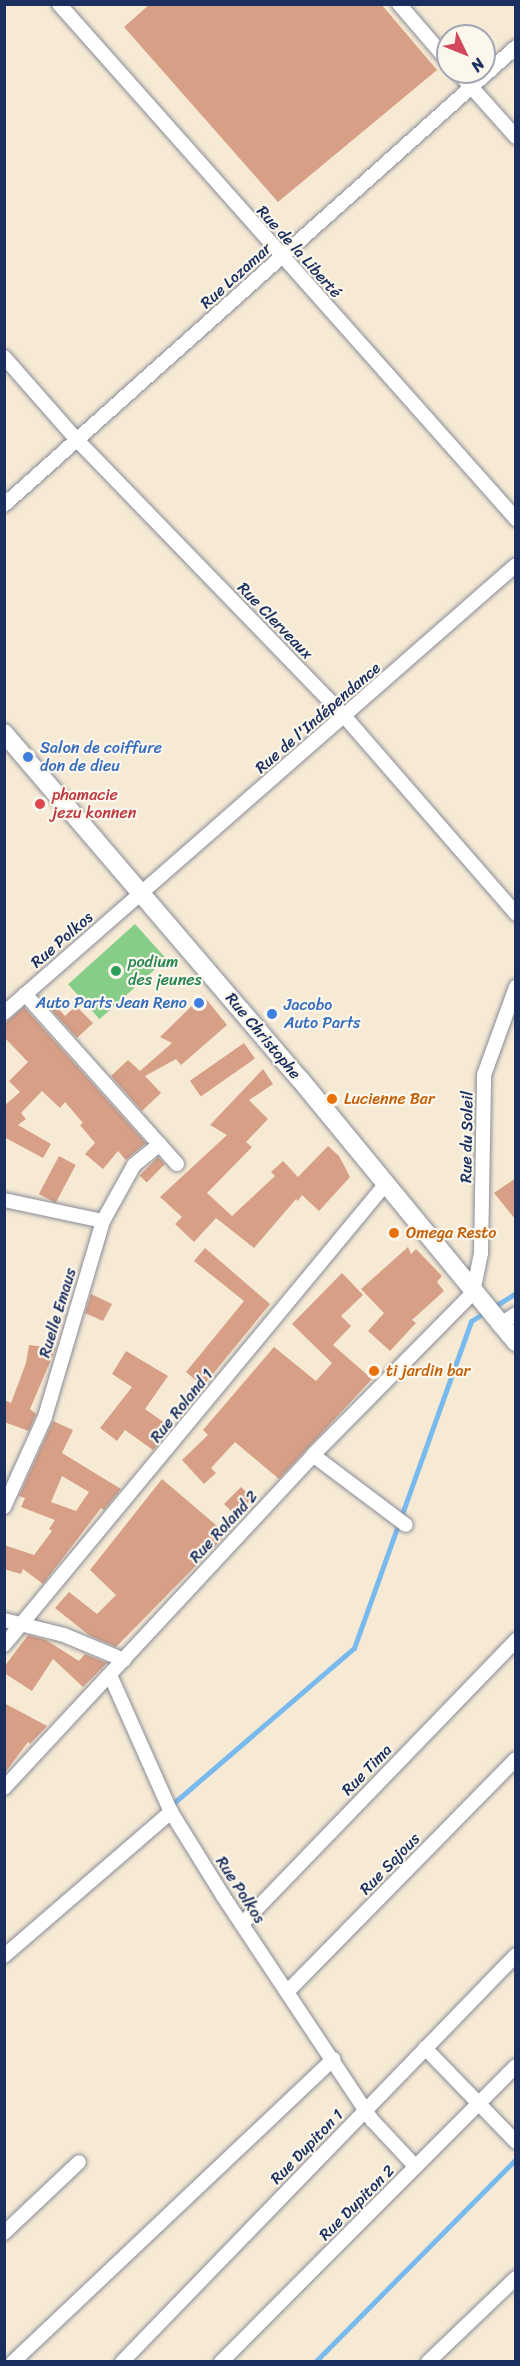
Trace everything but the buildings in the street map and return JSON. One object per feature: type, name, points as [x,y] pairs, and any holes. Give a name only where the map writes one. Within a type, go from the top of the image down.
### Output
[{"type":"street","name":"Rue de la Liberté","points":[[59,4],[516,519]]},
{"type":"street","points":[[399,4],[436,47]]},
{"type":"street","name":"Rue Lozamar","points":[[4,506],[282,258],[469,85],[516,46]]},
{"type":"street","points":[[469,85],[516,137]]},
{"type":"street","name":"Rue Clerveaux","points":[[4,357],[76,440],[345,717],[516,914]]},
{"type":"street","name":"Rue de l'Indépendance","points":[[141,894],[516,565]]},
{"type":"street","name":"Rue Christophe","points":[[4,733],[299,1078],[384,1186],[499,1325],[516,1342]]},
{"type":"street","name":"Rue Polkos","points":[[4,1013],[141,894]]},
{"type":"street","name":"Rue du Soleil","points":[[473,1293],[481,1253],[484,1075],[516,987]]},
{"type":"street","points":[[25,994],[177,1164]]},
{"type":"street","name":"Ruelle Emaus","points":[[4,1507],[45,1417],[103,1221],[134,1165],[160,1144]]},
{"type":"street","name":"Rue Roland 1","points":[[4,1645],[25,1623],[384,1186]]},
{"type":"street","points":[[4,1200],[103,1221]]},
{"type":"street","name":"Rue Roland 2","points":[[4,1788],[313,1455],[473,1293]]},
{"type":"street","points":[[499,1325],[516,1314]]},
{"type":"street","points":[[313,1455],[406,1524]]},
{"type":"street","points":[[4,1620],[25,1623],[124,1660]]},
{"type":"street","name":"Rue Tima","points":[[242,1924],[516,1640]]},
{"type":"street","name":"Rue Polkos","points":[[110,1675],[170,1809],[242,1924],[366,2109],[416,2167]]},
{"type":"street","name":"Rue Sajous","points":[[288,1991],[516,1759]]},
{"type":"street","points":[[4,1956],[170,1809]]},
{"type":"street","name":"Rue Dupiton 1","points":[[122,2361],[516,1954]]},
{"type":"street","points":[[425,2048],[515,2141]]},
{"type":"street","points":[[13,2361],[333,2059]]},
{"type":"street","name":"Rue Dupiton 2","points":[[221,2361],[516,2066]]},
{"type":"street","points":[[4,2233],[79,2162]]},
{"type":"street","points":[[428,2361],[516,2278]]},
{"type":"green space","name":"podium des jeunes","points":[[135,924],[166,959],[100,1019],[68,984]]},
{"type":"waterway","points":[[169,1807],[354,1648],[471,1321],[516,1293]]},
{"type":"waterway","points":[[315,2362],[516,2159]]},
{"type":"place","name":"Salon de coiffure don de dieu","points":[[28,757]]},
{"type":"place","name":"phamacie jezu konnen","points":[[40,804]]},
{"type":"place","name":"podium des jeunes","points":[[116,971]]},
{"type":"place","name":"Auto Parts Jean Reno","points":[[199,1003]]},
{"type":"place","name":"Jacobo Auto Parts","points":[[272,1014]]},
{"type":"place","name":"Lucienne Bar","points":[[332,1099]]},
{"type":"place","name":"Omega Resto","points":[[394,1233]]},
{"type":"place","name":"ti jardin bar","points":[[374,1371]]}]
